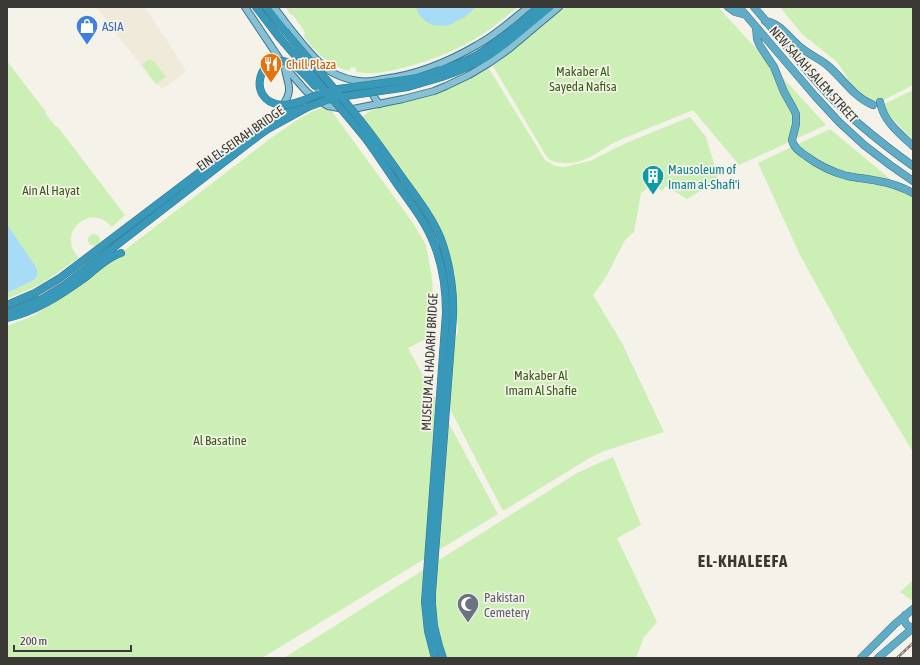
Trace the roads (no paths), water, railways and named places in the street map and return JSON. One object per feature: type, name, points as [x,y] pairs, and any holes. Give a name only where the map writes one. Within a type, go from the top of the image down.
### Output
[{"type":"highway","name":"MUSEUM AL HADARH BRIDGE","points":[[256,7],[279,37],[374,151],[423,221],[437,252],[444,278],[446,295],[425,597],[425,611],[428,631],[435,658]]},
{"type":"highway","name":"MUSEUM AL HADARH BRIDGE","points":[[266,7],[285,32],[363,124],[408,186],[433,223],[448,264],[453,290],[453,317],[438,503],[432,604],[434,626],[443,658]]},
{"type":"highway","name":"EIN EL SEIRAH BRIDGE","points":[[7,305],[35,293],[60,278],[246,137],[306,100],[343,88],[417,78],[452,66],[476,55],[497,42],[539,7]]},
{"type":"highway","name":"EIN EL SEIRAH BRIDGE","points":[[7,314],[42,299],[65,285],[249,143],[288,118],[308,107],[329,99],[408,87],[455,72],[480,61],[502,46],[550,7]]},
{"type":"highway","points":[[728,7],[735,12],[746,15]]},
{"type":"highway","name":"NEW SALAH SALEM STREET","points":[[739,7],[815,96],[854,136],[890,165],[913,181]]},
{"type":"highway","name":"NEW SALAH SALEM STREET","points":[[755,8],[777,36],[835,102],[873,136],[913,166]]},
{"type":"highway","points":[[765,21],[772,22],[778,26],[803,50],[822,61],[857,96],[864,101],[876,104],[888,122],[913,146]]},
{"type":"highway","points":[[756,27],[756,35],[760,46],[774,67],[784,92],[795,111],[796,121],[792,142],[797,149],[815,162],[835,172],[890,184],[913,193]]},
{"type":"highway","points":[[306,100],[286,105],[269,101],[263,95],[260,88],[259,79],[263,71],[269,64],[277,61],[290,63],[324,95],[336,104]]},
{"type":"highway","points":[[7,318],[22,314],[35,308],[72,286],[110,258],[122,253]]},
{"type":"highway","points":[[861,658],[891,628],[913,609]]},
{"type":"highway","points":[[878,658],[913,628],[906,624],[904,620],[906,615]]},
{"type":"highway","points":[[891,628],[898,633],[899,641]]},
{"type":"main road","points":[[245,7],[285,67],[300,85],[313,97],[328,106],[344,109],[353,109],[380,104],[446,86],[489,63],[559,7]]},
{"type":"main road","points":[[274,7],[301,42],[325,68]]},
{"type":"main road","points":[[300,85],[301,76],[306,70],[314,66],[325,68],[350,80],[360,81],[373,81],[400,77],[424,70],[449,60],[478,45],[498,32],[528,7]]},
{"type":"main road","points":[[272,117],[279,111],[288,94],[289,88],[285,67]]},
{"type":"main road","points":[[424,70],[432,76],[435,85],[434,90]]},
{"type":"main road","points":[[373,81],[372,93],[380,104]]},
{"type":"water","points":[[416,7],[476,7],[465,17],[445,26],[428,23],[418,13]]},
{"type":"water","points":[[7,224],[36,267],[37,272],[34,280],[7,293]]},
{"type":"railway","points":[[897,658],[913,643]]},
{"type":"place","name":"ASIA","points":[[87,46]]},
{"type":"place","name":"Chill Plaza","points":[[271,84]]},
{"type":"place","name":"Mausoleum of Imam al-Shafi'i","points":[[653,196]]},
{"type":"place","name":"Pakistan Cemetery","points":[[468,624]]},
{"type":"district","name":"EL-KHALEEFA","points":[[743,561]]},
{"type":"park label","name":"Makaber Al Sayeda Nafisa","points":[[583,78]]},
{"type":"park label","name":"Ain Al Hayat","points":[[51,190]]},
{"type":"park label","name":"Makaber Al Imam Al Shafie","points":[[541,382]]},
{"type":"park label","name":"Al Basatine","points":[[220,440]]}]
